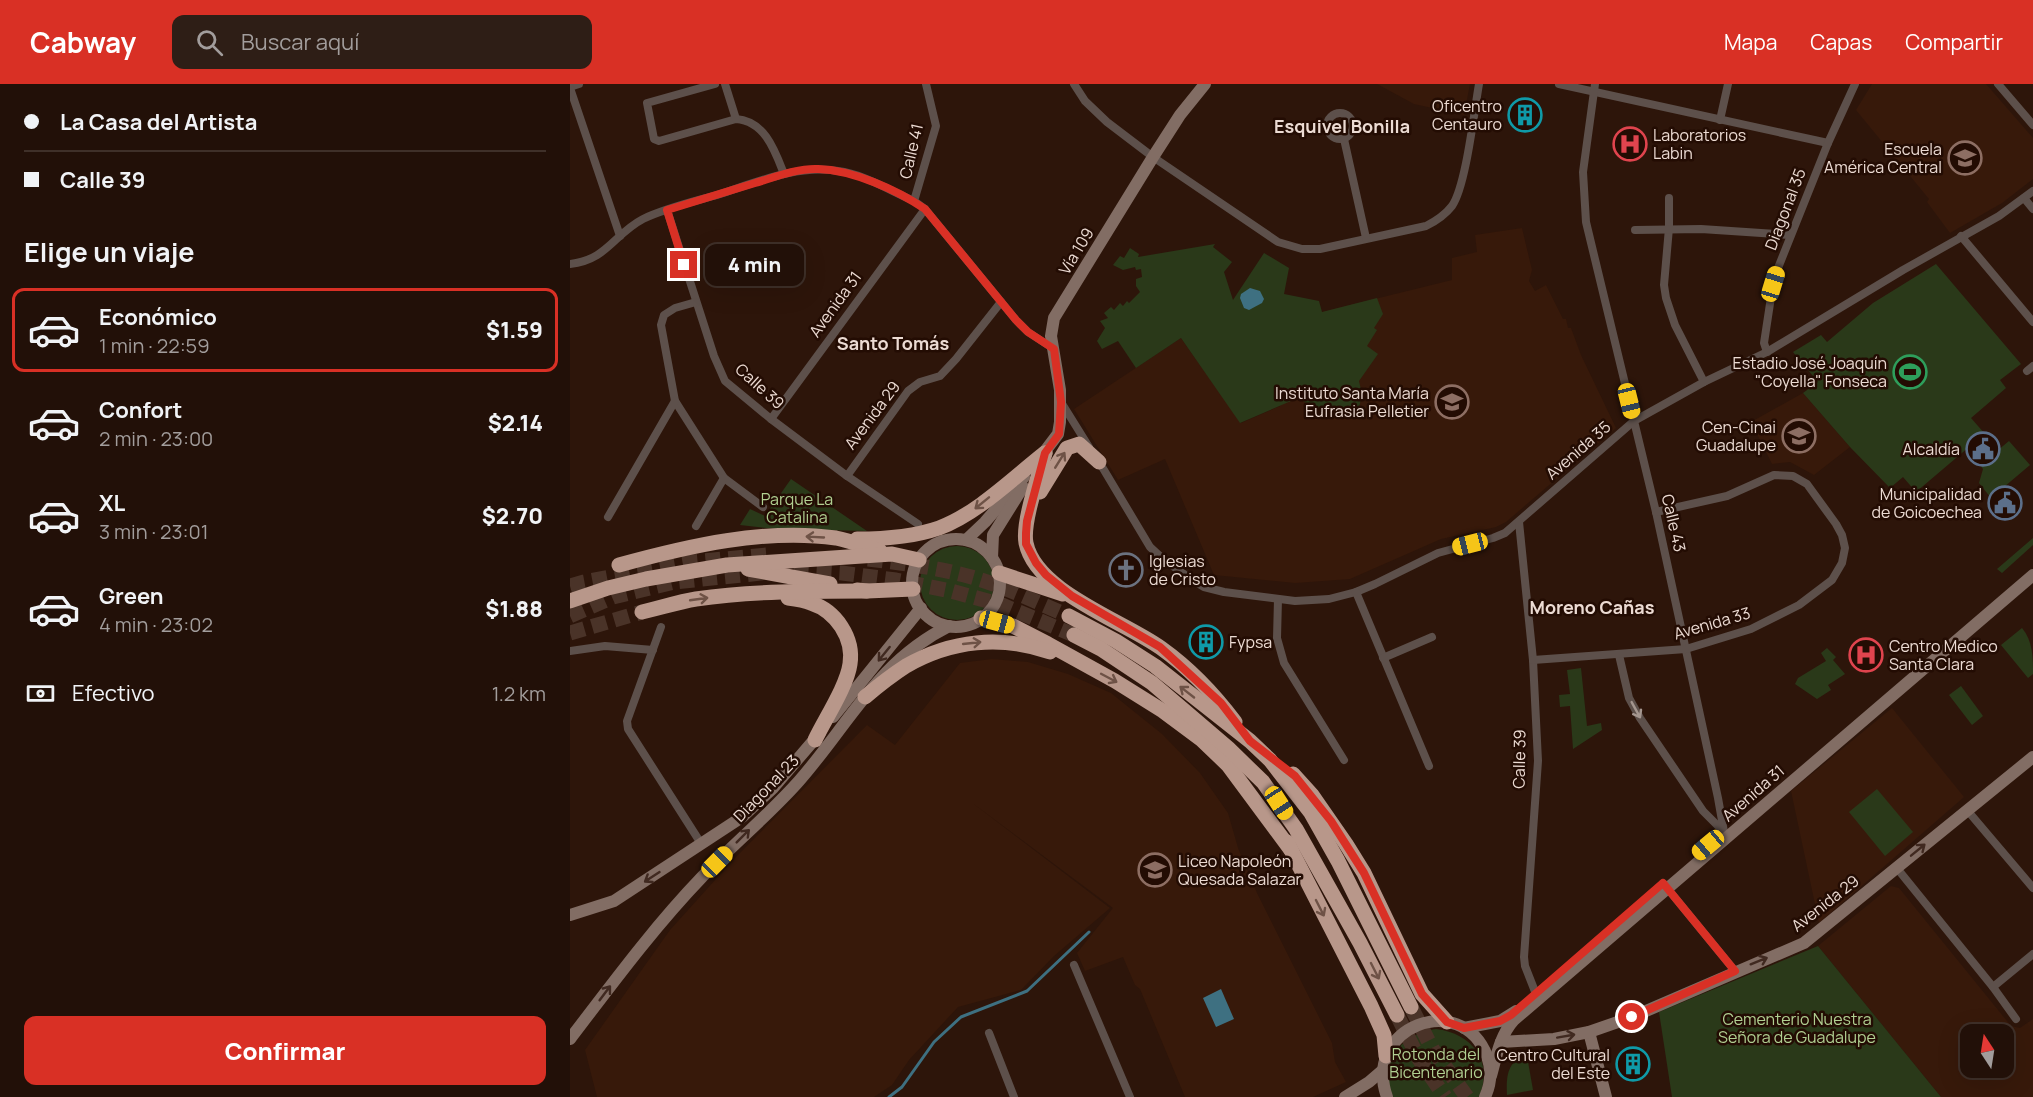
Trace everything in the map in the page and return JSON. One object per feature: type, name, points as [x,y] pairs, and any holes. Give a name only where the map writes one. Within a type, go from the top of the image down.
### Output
[{"type":"highway","points":[[1032,505],[1067,448],[1078,444],[1099,462]]},
{"type":"highway","points":[[1045,453],[1026,533],[1030,552],[1046,575],[1072,596],[1160,647],[1221,703],[1250,741]]},
{"type":"highway","points":[[619,565],[702,544],[739,539],[811,537],[879,539],[939,528],[975,509],[1045,453]]},
{"type":"highway","points":[[838,538],[919,560]]},
{"type":"highway","points":[[570,592],[608,588],[727,565],[892,554]]},
{"type":"highway","points":[[727,565],[867,591]]},
{"type":"highway","points":[[999,573],[1072,596]]},
{"type":"highway","points":[[570,601],[608,588]]},
{"type":"highway","points":[[642,612],[694,599],[804,591],[913,589]]},
{"type":"highway","points":[[765,594],[810,602],[821,607],[836,619],[850,647],[850,664],[846,678],[815,740]]},
{"type":"highway","points":[[1069,616],[1116,641],[1155,666],[1295,776],[1331,821],[1364,873],[1422,994],[1447,1022]]},
{"type":"highway","points":[[981,618],[1013,626],[1048,644],[1115,681],[1202,740],[1228,765],[1291,850]]},
{"type":"highway","points":[[1074,635],[1110,655],[1152,683],[1228,748],[1263,782],[1296,829],[1360,943],[1397,1015]]},
{"type":"highway","points":[[865,697],[904,667],[947,647],[971,643],[999,641],[1022,644],[1078,662]]},
{"type":"highway","points":[[1228,748],[1269,810],[1371,1006],[1384,1035],[1384,1063]]},
{"type":"highway","points":[[1264,753],[1311,813],[1338,861],[1411,1007]]},
{"type":"main road","name":"Vía 109","points":[[992,558],[993,535],[1059,434],[1061,402],[1051,327],[1054,318],[1180,115],[1205,84]]},
{"type":"main road","name":"Vía 109","points":[[966,540],[985,522],[1045,453]]},
{"type":"main road","points":[[950,539],[966,540],[981,547],[992,558],[999,573],[999,590],[988,613],[981,618],[966,625],[949,626],[933,620],[921,608],[913,589],[913,574],[919,560],[936,544],[950,539]]},
{"type":"main road","name":"Avenida 31","points":[[1837,739],[2033,566]]},
{"type":"main road","name":"Avenida 31","points":[[1464,1028],[1500,1021],[1521,1008],[2033,575]]},
{"type":"main road","points":[[570,915],[614,901],[702,845],[761,801],[815,740],[921,608]]},
{"type":"main road","name":"Diagonal 23","points":[[570,1039],[639,948],[701,877],[798,782],[865,697],[908,650],[949,626]]},
{"type":"main road","name":"Avenida 29","points":[[1501,1042],[1554,1039],[1589,1032],[1632,1017],[1804,943],[2033,757]]},
{"type":"main road","name":"Avenida 31","points":[[1491,1076],[1501,1042],[1514,1020],[1724,832],[1742,820]]},
{"type":"main road","points":[[1345,1097],[1369,1082],[1384,1063],[1396,1040],[1410,1028],[1428,1022],[1447,1022],[1464,1028],[1476,1038],[1489,1062],[1491,1076],[1487,1095]]},
{"type":"main road","points":[[1589,1032],[1606,1097]]},
{"type":"main road","points":[[1384,1063],[1382,1079],[1387,1097]]},
{"type":"street","points":[[579,84],[570,88],[620,236]]},
{"type":"street","points":[[715,84],[647,103],[654,139],[659,141],[736,119],[749,122],[770,140],[784,174]]},
{"type":"street","points":[[725,84],[736,119]]},
{"type":"street","name":"Calle 41","points":[[926,84],[936,126],[914,201],[925,209],[1028,332],[1054,349]]},
{"type":"street","points":[[1074,84],[1093,111],[1153,157],[1278,242],[1302,249],[1320,249],[1426,226],[1441,217],[1456,199],[1479,84]]},
{"type":"street","points":[[1559,84],[1594,88],[1720,120],[1828,143]]},
{"type":"street","points":[[1720,120],[1728,84]]},
{"type":"street","name":"Diagonal 35","points":[[1767,352],[1764,343],[1773,284],[1790,235],[1855,84]]},
{"type":"street","points":[[1998,84],[2033,125]]},
{"type":"street","name":"Calle 43","points":[[1594,88],[1583,172],[1586,222],[1656,512],[1724,832]]},
{"type":"street","points":[[1344,139],[1366,238]]},
{"type":"street","points":[[570,264],[592,260],[641,220],[784,174],[816,169],[840,171],[865,179],[914,201]]},
{"type":"street","name":"Avenida 35","points":[[1099,462],[1145,540],[1162,559],[1204,587],[1278,599],[1317,601],[1356,592],[1422,559],[1499,535],[1519,522],[1634,421],[1704,382],[1767,352],[1961,236],[2000,216],[2033,191]]},
{"type":"street","points":[[1669,198],[1664,285],[1668,310],[1704,382]]},
{"type":"street","points":[[2024,198],[2033,209]]},
{"type":"street","name":"Avenida 31","points":[[771,418],[925,209]]},
{"type":"street","name":"Calle 39","points":[[667,210],[714,356],[725,381],[847,476],[918,524]]},
{"type":"street","points":[[1635,230],[1669,228],[1790,235]]},
{"type":"street","points":[[1961,236],[2033,322]]},
{"type":"street","points":[[696,302],[675,308],[664,315],[661,325],[675,401],[724,478],[763,507]]},
{"type":"street","name":"Avenida 29","points":[[847,476],[908,391],[920,382],[940,376],[1001,302]]},
{"type":"street","points":[[608,517],[675,401]]},
{"type":"street","points":[[1061,402],[1099,462]]},
{"type":"street","name":"Avenida 33","points":[[1533,660],[1686,649],[1751,629],[1798,605],[1832,580],[1842,563],[1845,548],[1836,524],[1807,484],[1793,476],[1774,475],[1727,496],[1656,512]]},
{"type":"street","points":[[696,526],[724,478]]},
{"type":"street","name":"Calle 39","points":[[1519,522],[1533,660],[1538,760],[1524,957],[1525,966],[1536,994]]},
{"type":"street","points":[[1356,592],[1430,766]]},
{"type":"street","points":[[1278,599],[1277,638],[1284,663],[1344,760]]},
{"type":"street","points":[[661,627],[627,721],[628,729],[702,845]]},
{"type":"street","points":[[1383,658],[1432,637]]},
{"type":"street","points":[[570,651],[605,646],[653,650]]},
{"type":"street","points":[[1619,655],[1629,698],[1646,728],[1703,811],[1724,832]]},
{"type":"street","points":[[1703,811],[1712,812],[1716,808],[1718,798]]},
{"type":"street","points":[[1967,810],[2033,888]]},
{"type":"street","points":[[1896,867],[2016,1019]]},
{"type":"street","points":[[1665,886],[1735,971]]},
{"type":"street","points":[[1993,987],[2033,954]]},
{"type":"street","points":[[1074,965],[1130,1097]]},
{"type":"street","points":[[989,1033],[1014,1097]]},
{"type":"shaded area","points":[[1377,84],[1470,84],[1464,115],[1414,104]]},
{"type":"shaded area","name":"Escuela América Central","points":[[1872,84],[1986,84],[2033,138],[2033,179],[2002,203],[1950,233],[1927,202],[1929,199],[1856,110]]},
{"type":"shaded area","name":"Instituto Santa María Eufrasia Pelletier","points":[[1522,228],[1532,270],[1529,281],[1535,291],[1546,285],[1563,319],[1566,319],[1568,328],[1571,328],[1581,355],[1616,428],[1506,522],[1496,527],[1441,539],[1350,579],[1295,583],[1214,575],[1165,459],[1118,480],[1074,409],[1181,338],[1241,423],[1280,406],[1322,312],[1452,280],[1452,258],[1477,252],[1475,235]]},
{"type":"shaded area","name":"Cen-Cinai Guadalupe","points":[[1803,393],[1850,447],[1814,475],[1790,462],[1772,464],[1751,422]]},
{"type":"shaded area","points":[[992,659],[1028,662],[1068,674],[1111,693],[1162,734],[1200,773],[1228,813],[1238,848],[1257,893],[1332,1043],[1335,1062],[1346,1082],[1313,1097],[1185,1097],[1140,989],[1135,985],[1123,957],[1085,971],[1077,953],[1113,908],[971,802],[1110,908],[1054,956],[1021,990],[958,1007],[909,1060],[892,1085],[874,1097],[597,1097],[585,1050],[670,930],[734,859],[867,725],[895,745],[960,663]]},
{"type":"shaded area","points":[[1892,708],[1964,797],[1819,923],[1791,791]]},
{"type":"shaded area","points":[[1891,886],[1899,888],[2009,1024],[1960,1024],[1960,1078],[2014,1078],[2014,1027],[2020,1028],[2033,1019],[2033,1097],[1941,1097],[1818,946]]},
{"type":"green space","points":[[1215,244],[1213,247],[1232,262],[1224,272],[1233,300],[1264,253],[1289,268],[1284,294],[1319,301],[1322,312],[1377,298],[1383,314],[1367,346],[1378,354],[1359,381],[1362,394],[1357,417],[1314,408],[1298,398],[1240,423],[1181,338],[1136,368],[1118,341],[1102,349],[1097,341],[1105,328],[1100,321],[1108,318],[1104,313],[1111,307],[1114,310],[1120,303],[1123,306],[1127,301],[1129,303],[1140,292],[1136,286],[1136,279],[1142,277],[1141,269],[1136,270],[1135,267],[1123,270],[1113,265],[1120,256],[1124,258],[1130,248],[1139,254],[1138,257]]},
{"type":"green space","name":"Estadio José Joaquín \"Coyella\" Fonseca","points":[[1936,264],[2021,364],[2000,380],[2006,388],[1971,418],[1985,434],[1981,437],[1977,434],[1966,443],[1969,447],[1916,492],[1903,477],[1890,488],[1850,447],[1803,393],[1818,382],[1793,352],[1821,335],[1827,342],[1873,303]]},
{"type":"green space","points":[[2009,441],[2030,465],[1991,498],[1979,483],[1983,469],[1980,465]]},
{"type":"green space","name":"Parque La Catalina","points":[[791,479],[867,531],[776,529],[740,525],[750,509],[765,516]]},
{"type":"green space","points":[[2033,538],[2033,545],[2002,573],[1997,569]]},
{"type":"green space","points":[[950,546],[964,546],[978,552],[988,562],[994,576],[992,597],[978,614],[964,620],[950,620],[936,614],[926,604],[920,590],[920,576],[926,562],[936,552]]},
{"type":"green space","points":[[2022,628],[2028,638],[2032,656],[2033,674],[2028,678],[2001,645]]},
{"type":"green space","points":[[1827,648],[1836,657],[1833,660],[1845,674],[1828,685],[1831,690],[1817,699],[1795,684],[1798,678],[1826,661],[1821,653]]},
{"type":"green space","points":[[1581,668],[1587,726],[1601,723],[1602,730],[1573,749],[1570,706],[1560,707],[1559,695],[1570,694],[1567,670]]},
{"type":"green space","points":[[1961,686],[1983,716],[1972,725],[1949,695]]},
{"type":"green space","points":[[1877,789],[1913,832],[1885,856],[1849,812]]},
{"type":"green space","name":"Cementerio Nuestra Señora de Guadalupe","points":[[1818,946],[1941,1097],[1672,1097],[1659,1012]]},
{"type":"green space","name":"Rotonda del Bicentenario","points":[[1436,1029],[1460,1036],[1477,1051],[1484,1072],[1479,1097],[1393,1097],[1387,1073],[1395,1052],[1413,1037]]},
{"type":"green space","points":[[1527,1056],[1533,1090],[1507,1095],[1509,1070],[1515,1061]]},
{"type":"water","points":[[1250,288],[1260,291],[1264,299],[1262,303],[1249,310],[1244,308],[1240,298],[1241,294]]},
{"type":"water","points":[[1221,989],[1234,1019],[1216,1027],[1203,998]]},
{"type":"waterway","points":[[889,1097],[902,1087],[934,1042],[961,1017],[1027,991],[1089,932]]},
{"type":"tunnel","points":[[570,586],[692,562],[767,555]]},
{"type":"tunnel","points":[[868,559],[917,565],[965,575],[1069,616]]},
{"type":"tunnel","points":[[570,616],[613,597],[674,582],[791,570],[842,573],[896,580],[951,591],[1002,605],[1074,635]]},
{"type":"tunnel","points":[[570,633],[642,612]]},
{"type":"tunnel","points":[[1411,1007],[1433,1050],[1467,1097]]},
{"type":"tunnel","points":[[1397,1015],[1419,1059],[1445,1097]]},
{"type":"place","name":"Oficentro Centauro","points":[[1525,115]]},
{"type":"place","name":"Laboratorios Labin","points":[[1630,144]]},
{"type":"place","name":"Escuela América Central","points":[[1965,158]]},
{"type":"place","name":"Estadio José Joaquín \"Coyella\" Fonseca","points":[[1910,372]]},
{"type":"place","name":"Instituto Santa María Eufrasia Pelletier","points":[[1452,402]]},
{"type":"place","name":"Cen-Cinai Guadalupe","points":[[1799,436]]},
{"type":"place","name":"Alcaldía","points":[[1983,449]]},
{"type":"place","name":"Municipalidad de Goicoechea","points":[[2005,503]]},
{"type":"place","name":"Iglesias de Cristo","points":[[1126,570]]},
{"type":"place","name":"Fypsa","points":[[1206,642]]},
{"type":"place","name":"Centro Medico Santa Clara","points":[[1866,655]]},
{"type":"place","name":"Liceo Napoleón Quesada Salazar","points":[[1155,870]]},
{"type":"place","name":"Centro Cultural del Este","points":[[1633,1064]]},
{"type":"district","name":"Esquivel Bonilla","points":[[1342,127]]},
{"type":"district","name":"Santo Tomás","points":[[893,344]]},
{"type":"district","name":"Moreno Cañas","points":[[1592,608]]},
{"type":"route","points":[[684,265],[667,210],[784,174],[816,169],[840,171],[865,179],[914,201],[925,209],[1016,320],[1028,332],[1054,349],[1061,402],[1059,434],[1045,453],[1026,533],[1026,544],[1036,563],[1046,575],[1072,596],[1160,647],[1221,703],[1250,741],[1295,776],[1331,821],[1364,873],[1422,994],[1447,1022],[1464,1028],[1500,1021],[1511,1015],[1663,883],[1735,971],[1632,1017]]}]
